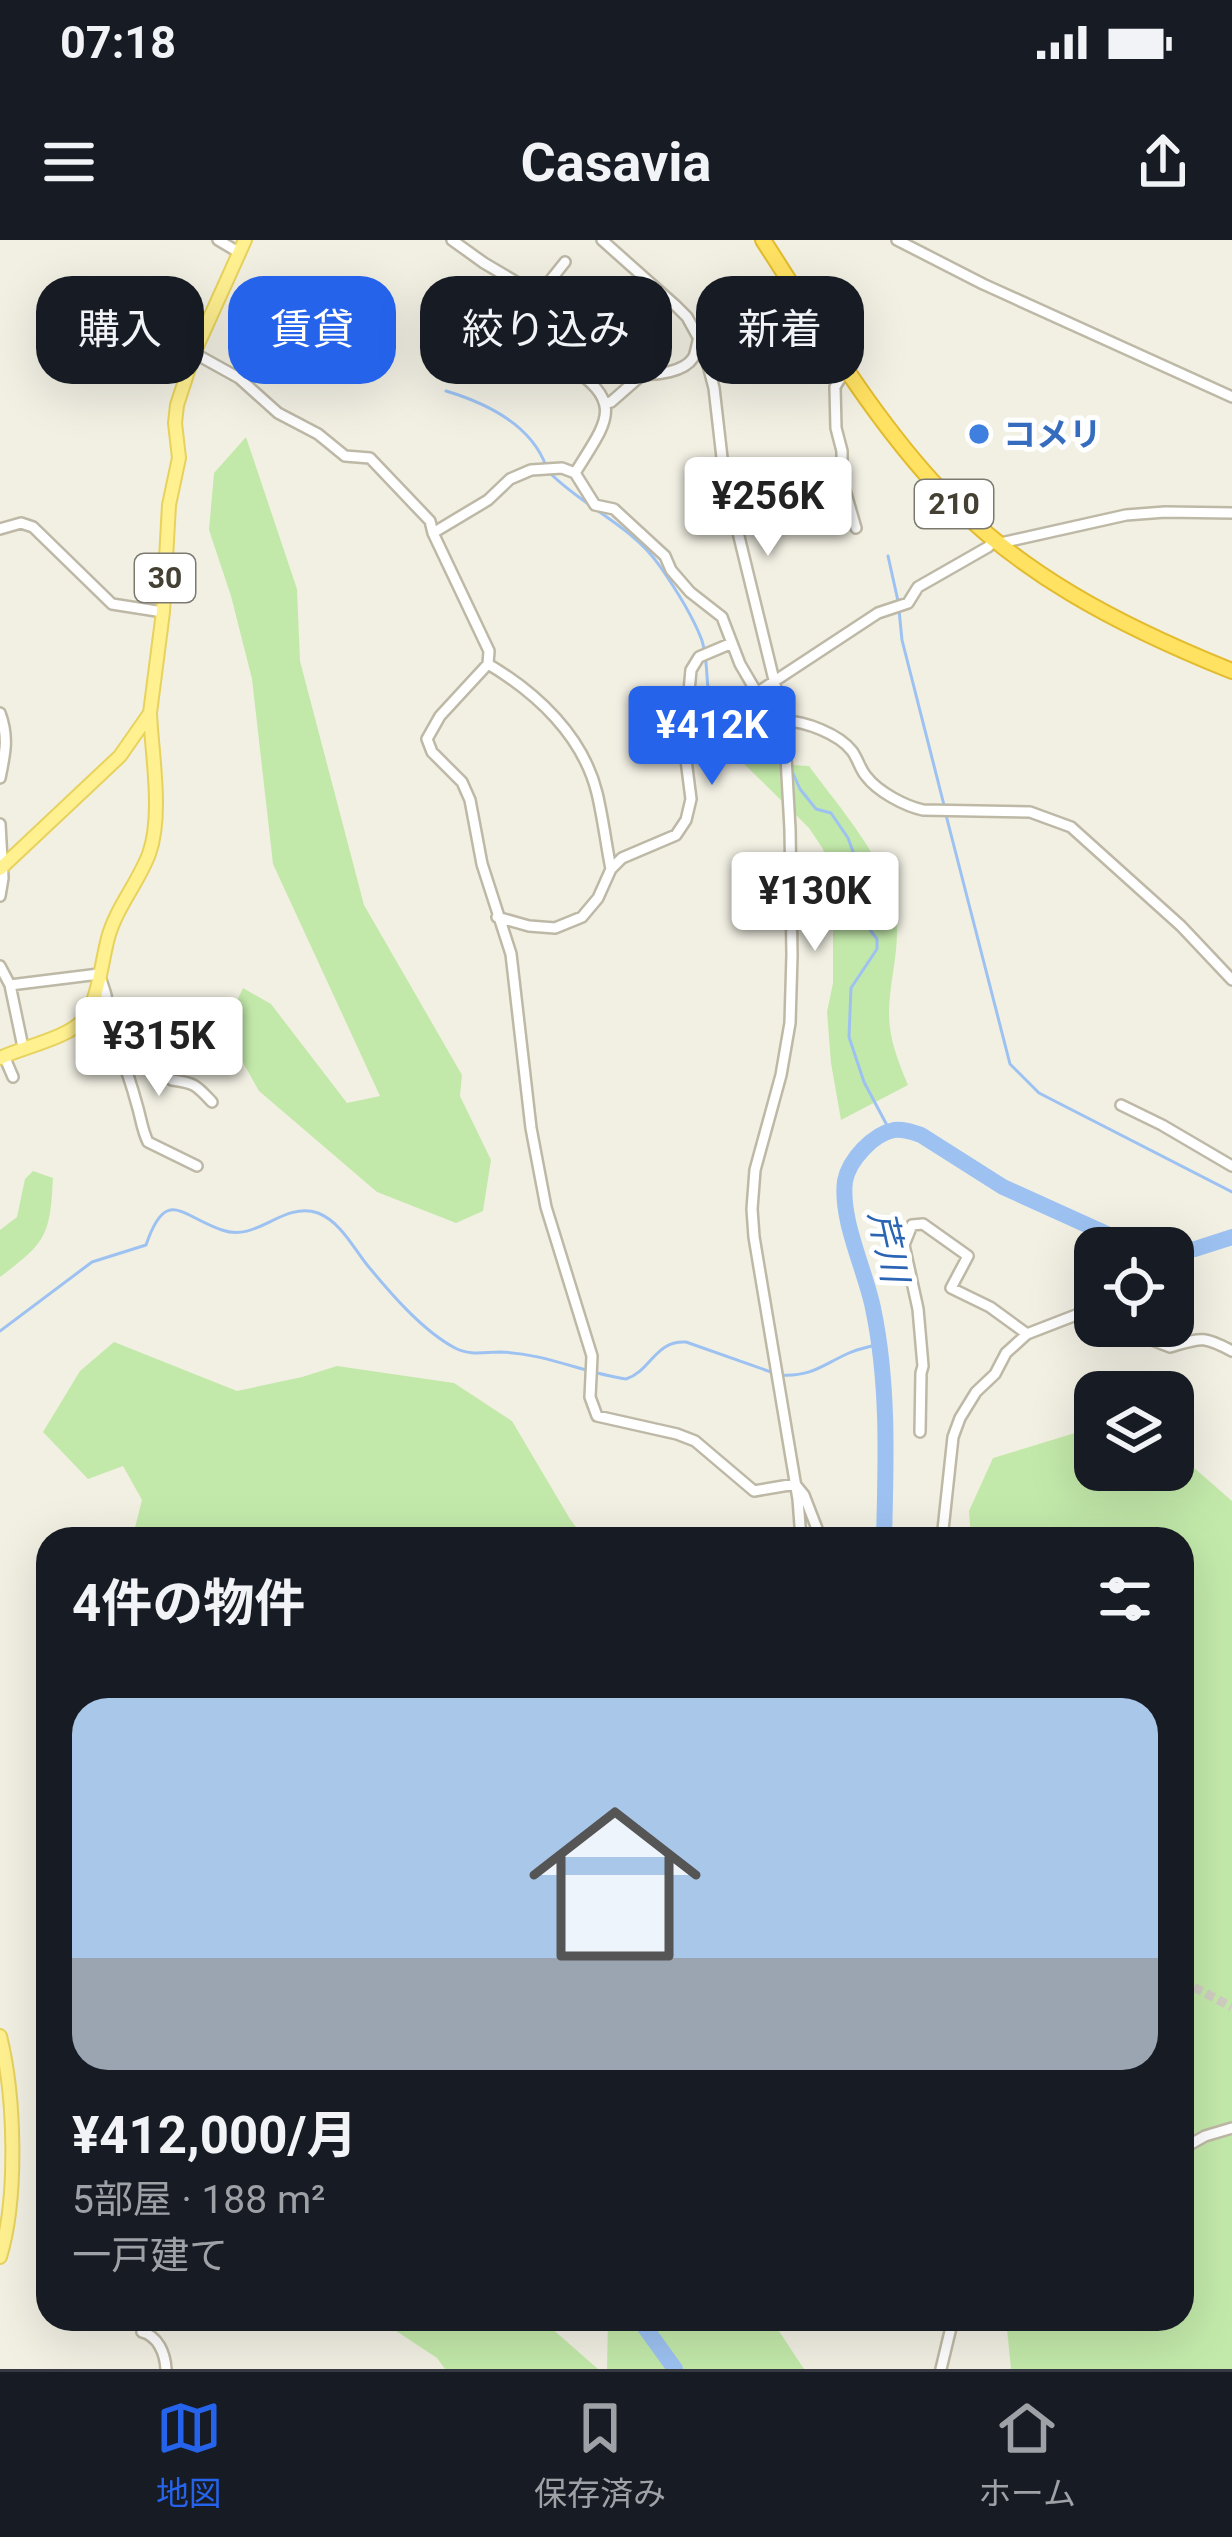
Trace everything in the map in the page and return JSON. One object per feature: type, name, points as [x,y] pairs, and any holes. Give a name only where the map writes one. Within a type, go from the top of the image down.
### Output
[{"type":"highway","name":"210","points":[[763,240],[786,276]]},
{"type":"highway","name":"210","points":[[856,384],[888,430],[957,507],[1042,577],[1102,613],[1232,671]]},
{"type":"main road","name":"30","points":[[204,331],[243,247]]},
{"type":"main road","name":"30","points":[[83,1021],[110,932],[149,854],[152,838],[150,712],[163,612],[169,505],[178,458],[175,422],[185,384]]},
{"type":"main road","name":"30","points":[[1,868],[120,756],[150,712]]},
{"type":"main road","points":[[2,1057],[83,1021]]},
{"type":"main road","points":[[0,2036],[7,2064],[11,2131],[0,2257]]},
{"type":"street","points":[[218,240],[243,247]]},
{"type":"street","points":[[452,240],[506,276]]},
{"type":"street","points":[[602,240],[675,304],[696,332]]},
{"type":"street","points":[[897,240],[1232,398]]},
{"type":"street","points":[[554,276],[565,262]]},
{"type":"street","points":[[606,404],[643,374],[689,363],[696,348]]},
{"type":"street","points":[[204,359],[239,378],[278,413],[318,434],[345,456],[370,458],[430,521],[489,651],[488,664],[440,716],[427,739],[432,752],[462,782],[470,800],[482,864],[511,953],[531,1128],[546,1208],[586,1329],[592,1356],[590,1397],[597,1416],[695,1441],[754,1491],[795,1484]]},
{"type":"street","points":[[574,473],[602,423],[606,404],[593,384]]},
{"type":"street","points":[[713,384],[724,475],[784,726],[790,829],[790,1023],[781,1075],[760,1145],[753,1220],[800,1527]]},
{"type":"street","points":[[837,384],[842,480],[856,528]]},
{"type":"street","points":[[433,533],[488,500],[510,479],[531,470],[562,468],[574,473],[596,505],[614,509],[665,556],[671,571],[690,592],[722,617],[749,682],[781,705]]},
{"type":"street","points":[[758,692],[878,613],[908,603],[918,587],[997,542],[1126,515],[1232,513]]},
{"type":"street","points":[[0,529],[21,523],[33,527],[112,604],[163,612]]},
{"type":"street","points":[[497,917],[554,928],[582,917],[598,898],[610,869],[622,858],[676,835],[691,800],[685,721],[691,670],[699,657],[732,644]]},
{"type":"street","points":[[488,664],[543,704],[584,755],[596,790],[610,869]]},
{"type":"street","points":[[0,713],[7,744],[0,778]]},
{"type":"street","points":[[784,726],[799,722],[847,745],[872,782],[911,807],[1030,812],[1071,827],[1232,980]]},
{"type":"street","points":[[0,824],[0,896]]},
{"type":"street","points":[[0,966],[10,985],[23,1047]]},
{"type":"street","points":[[10,985],[99,974],[108,1000],[106,1010],[83,1021]]},
{"type":"street","points":[[99,1017],[121,1056],[148,1142],[197,1166]]},
{"type":"street","points":[[121,1056],[145,1055],[172,1081],[196,1085],[212,1102]]},
{"type":"street","points":[[2,1057],[13,1077]]},
{"type":"street","points":[[1121,1106],[1232,1166]]},
{"type":"street","points":[[920,1432],[923,1366],[918,1309],[904,1246],[912,1225],[923,1224],[968,1256],[950,1288],[990,1307],[1027,1334]]},
{"type":"street","points":[[943,1527],[950,1457],[960,1418],[976,1392],[1027,1334],[1074,1316]]},
{"type":"street","points":[[1194,1338],[1212,1340],[1232,1351]]},
{"type":"street","points":[[795,1484],[816,1527]]},
{"type":"street","points":[[1194,2142],[1232,2128]]},
{"type":"street","points":[[941,2369],[949,2331]]},
{"type":"street","points":[[142,2332],[157,2340],[166,2369]]},
{"type":"green space","points":[[246,437],[297,589],[300,661],[364,905],[462,1075],[460,1096],[491,1160],[483,1211],[456,1223],[377,1192],[259,1091],[224,1029],[243,988],[271,1004],[347,1103],[380,1096],[273,864],[252,679],[209,530],[214,473]]},
{"type":"green space","points":[[726,746],[757,763],[809,766],[860,834],[889,890],[897,935],[889,1023],[908,1085],[841,1120],[827,1012],[833,983],[833,884],[823,849],[809,828]]},
{"type":"green space","points":[[33,1171],[53,1178],[47,1225],[28,1255],[0,1277],[0,1230],[17,1217],[25,1179]]},
{"type":"green space","points":[[114,1342],[237,1391],[337,1366],[454,1383],[512,1421],[576,1527],[135,1527],[142,1500],[123,1466],[88,1479],[43,1432],[80,1371]]},
{"type":"green space","points":[[1074,1433],[1074,1491],[1194,1491],[1194,1468],[1232,1501],[1232,2369],[1011,2369],[1007,2331],[1194,2331],[1194,1527],[970,1527],[969,1511],[993,1458]]},
{"type":"green space","points":[[396,2331],[555,2331],[598,2369],[445,2369],[437,2358]]},
{"type":"green space","points":[[608,2331],[779,2331],[804,2369],[607,2369]]},
{"type":"waterway","points":[[446,391],[518,427],[546,466]]},
{"type":"waterway","points":[[551,474],[648,551],[701,638],[717,719],[737,737],[782,758]]},
{"type":"waterway","points":[[888,556],[898,601]]},
{"type":"waterway","points":[[899,610],[902,640],[944,805]]},
{"type":"waterway","points":[[791,769],[816,809],[831,813],[848,838],[864,882],[859,915],[877,939],[877,949],[851,988],[849,1037],[864,1082],[890,1131]]},
{"type":"waterway","points":[[946,815],[1010,1064],[1039,1093],[1232,1192]]},
{"type":"waterway","name":"芹川","points":[[884,1527],[882,1365],[873,1308],[844,1196],[851,1165],[878,1137],[905,1130],[921,1135],[1003,1187],[1091,1227]]},
{"type":"waterway","points":[[0,1331],[92,1262],[146,1245],[153,1227],[168,1211],[235,1233],[305,1211],[334,1223],[408,1311],[461,1350],[532,1356],[626,1379],[667,1346],[686,1342],[771,1372]]},
{"type":"waterway","name":"芹川","points":[[1194,1249],[1232,1237]]},
{"type":"waterway","points":[[780,1375],[809,1372],[879,1344]]},
{"type":"waterway","name":"芹川","points":[[648,2331],[675,2369]]},
{"type":"tunnel","points":[[1194,1987],[1232,2007]]},
{"type":"place","name":"コメリ","points":[[979,434]]}]
